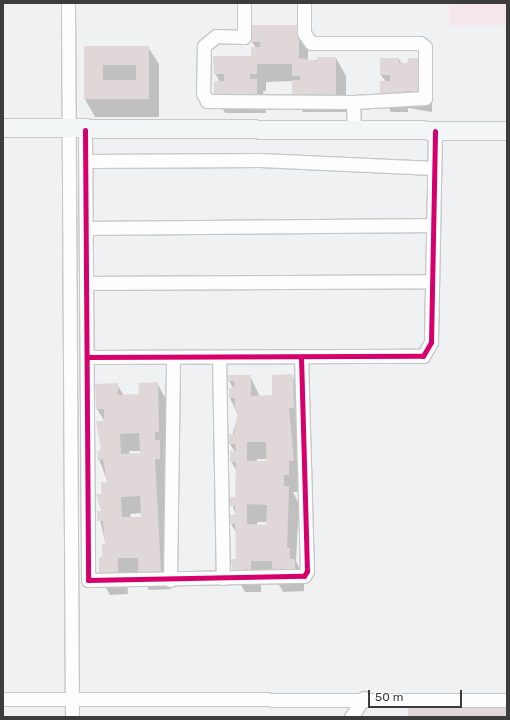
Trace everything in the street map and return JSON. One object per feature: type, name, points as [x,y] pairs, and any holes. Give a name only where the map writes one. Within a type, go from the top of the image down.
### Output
[{"type":"street","points":[[68,3],[72,717]]},
{"type":"street","points":[[244,3],[244,37],[216,36],[204,46],[203,94],[207,101],[353,102],[425,98],[425,47],[416,42],[311,43],[304,33],[304,3]]},
{"type":"street","points":[[353,102],[354,131]]},
{"type":"street","points":[[3,128],[68,130],[507,131]]},
{"type":"street","points":[[86,130],[88,580],[298,578],[307,571],[301,358]]},
{"type":"street","points":[[87,357],[301,358],[423,356],[431,342],[436,131]]},
{"type":"street","points":[[86,161],[260,160],[434,168]]},
{"type":"street","points":[[86,228],[433,224]]},
{"type":"street","points":[[87,283],[432,281]]},
{"type":"street","points":[[170,580],[173,357]]},
{"type":"street","points":[[219,357],[223,578]]},
{"type":"street","points":[[351,717],[364,698]]},
{"type":"street","points":[[3,699],[364,698],[507,700]]},
{"type":"shaded area","points":[[449,3],[507,3],[507,25],[449,25]]},
{"type":"building","points":[[251,25],[299,25],[299,58],[317,61],[317,57],[336,57],[336,95],[292,95],[292,80],[300,80],[300,76],[292,76],[292,64],[257,64],[257,74],[250,74],[250,79],[257,79],[257,95],[214,95],[214,81],[224,81],[224,74],[214,74],[213,56],[251,56],[251,47],[260,47],[260,42],[251,42]]},
{"type":"building","points":[[84,46],[149,46],[149,99],[84,99]],"holes":[[[103,65],[136,65],[136,80],[103,80]]]},
{"type":"building","points":[[380,58],[399,58],[399,63],[408,63],[408,58],[422,58],[422,95],[409,95],[409,91],[380,95],[380,81],[390,81],[390,75],[380,75]]},
{"type":"building","points":[[293,374],[294,408],[289,408],[294,461],[289,461],[289,475],[284,475],[284,486],[289,486],[287,548],[290,548],[290,559],[295,559],[295,574],[272,574],[272,561],[251,561],[251,575],[234,575],[230,559],[236,559],[235,524],[230,524],[230,515],[235,515],[235,506],[230,506],[229,497],[235,497],[236,462],[230,462],[230,451],[236,451],[235,444],[229,444],[229,434],[234,434],[238,411],[235,411],[235,398],[229,398],[229,388],[234,388],[234,381],[228,381],[228,375],[251,375],[251,396],[272,395],[272,375]],"holes":[[[247,442],[266,442],[266,461],[247,461]],[[247,504],[267,505],[266,525],[247,524]]]},
{"type":"building","points":[[158,382],[159,432],[155,432],[155,440],[160,440],[160,459],[155,459],[161,572],[138,573],[138,558],[118,558],[118,577],[99,578],[99,557],[102,557],[102,544],[105,544],[103,521],[97,521],[97,511],[101,511],[96,494],[101,494],[101,482],[107,482],[103,459],[98,460],[97,451],[101,450],[96,421],[104,421],[104,409],[96,409],[95,384],[118,383],[118,395],[139,394],[138,383]],"holes":[[[139,433],[140,453],[121,454],[120,434]],[[140,496],[141,517],[122,517],[121,497]]]},
{"type":"building","points":[[408,705],[507,705],[507,717],[408,717]]},
{"type":"cycle path","points":[[85,130],[88,580],[304,576],[307,571],[301,358]]},
{"type":"cycle path","points":[[87,357],[423,356],[431,342],[435,131]]}]
